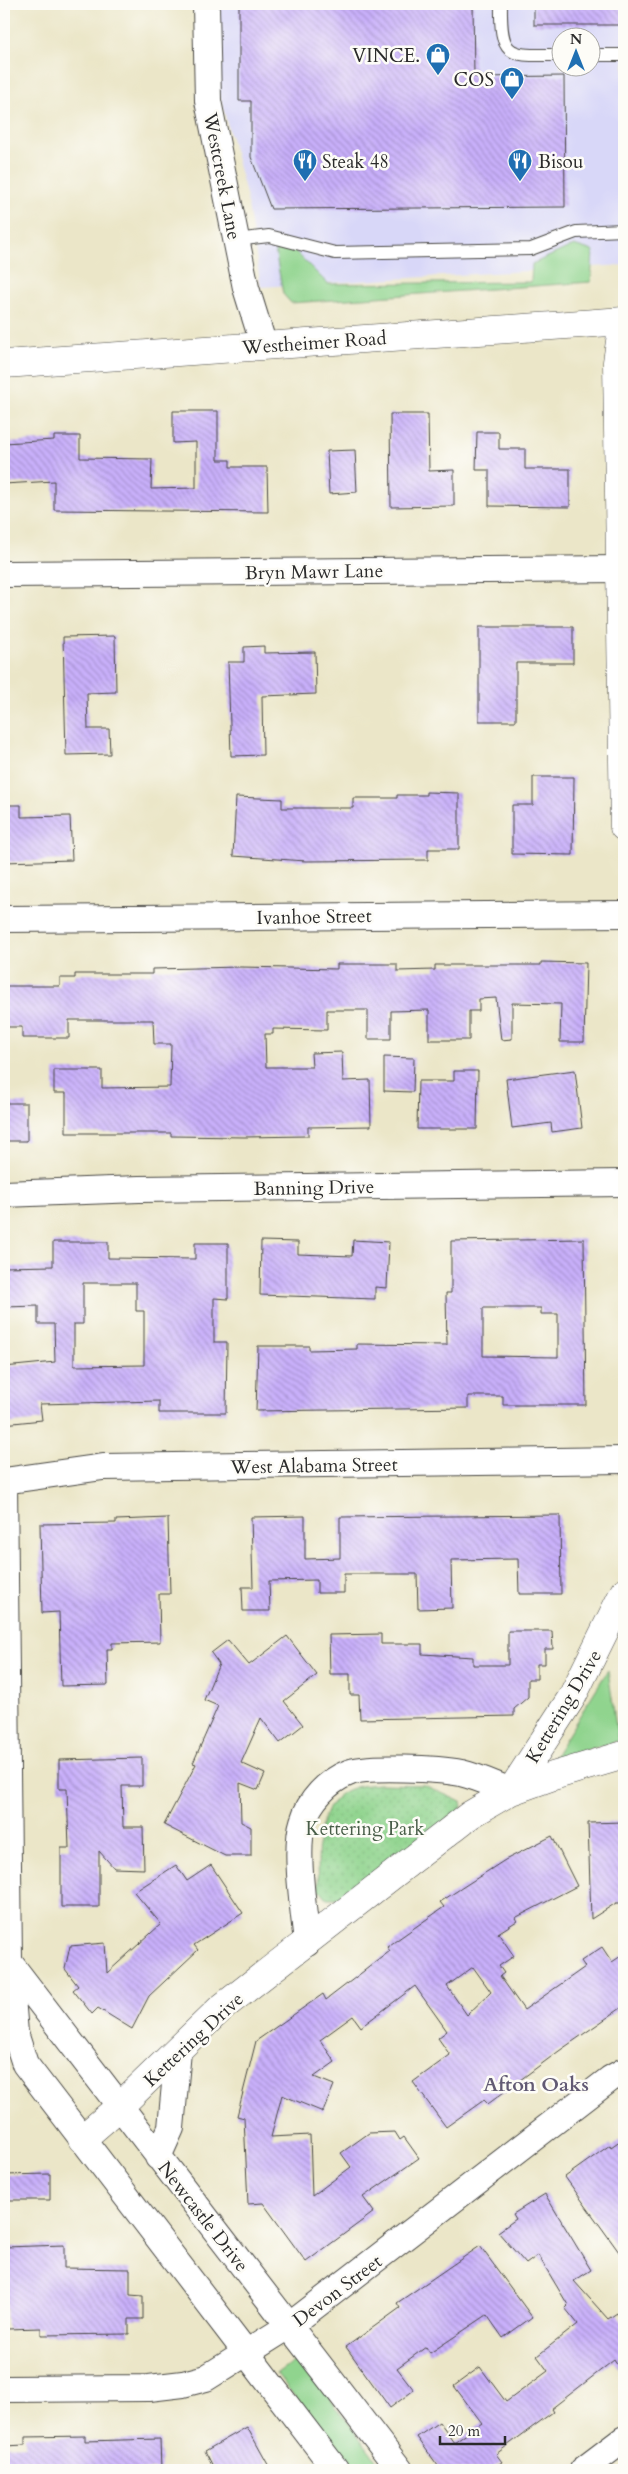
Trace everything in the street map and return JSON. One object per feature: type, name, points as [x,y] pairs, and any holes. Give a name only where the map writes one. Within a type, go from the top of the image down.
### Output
[{"type":"street","name":"Westcreek Lane","points":[[206,4],[208,101],[246,288],[264,346]]},
{"type":"street","name":"Westheimer Road","points":[[4,364],[624,321]]},
{"type":"street","points":[[624,321],[617,362],[623,569],[624,827]]},
{"type":"street","name":"Bryn Mawr Lane","points":[[4,574],[623,569]]},
{"type":"street","name":"Ivanhoe Street","points":[[4,919],[624,914]]},
{"type":"street","name":"Banning Drive","points":[[4,1194],[139,1189],[624,1183]]},
{"type":"street","name":"West Alabama Street","points":[[4,1481],[103,1467],[624,1460]]},
{"type":"street","points":[[4,1481],[5,1886],[15,2033],[25,2064],[336,2470]]},
{"type":"street","name":"Kettering Drive","points":[[511,1791],[572,1696],[624,1592]]},
{"type":"street","name":"Kettering Drive","points":[[82,2139],[119,2107],[220,2009],[470,1815],[511,1791],[553,1776],[624,1755]]},
{"type":"street","points":[[307,1943],[299,1845],[303,1822],[313,1801],[330,1782],[350,1772],[414,1768],[462,1773],[511,1791]]},
{"type":"street","name":"Newcastle Drive","points":[[9,1962],[400,2470]]},
{"type":"street","points":[[158,2157],[171,2128],[178,2050]]},
{"type":"street","name":"Devon Street","points":[[4,2389],[150,2388],[183,2384],[206,2378],[289,2326],[610,2079],[624,2071]]},
{"type":"street","points":[[583,2470],[624,2439]]},
{"type":"lane","points":[[501,4],[503,40],[512,51],[525,55],[550,55]]},
{"type":"lane","points":[[600,55],[624,54]]},
{"type":"lane","points":[[236,240],[269,236],[335,253],[531,250],[576,232],[624,230]]},
{"type":"shaded area","points":[[215,4],[624,4],[624,265],[261,287],[247,198],[217,85]]},
{"type":"green space","points":[[574,245],[593,251],[591,282],[291,303],[283,294],[275,250],[293,249],[328,284],[531,282],[532,264]]},
{"type":"green space","points":[[608,1670],[618,1741],[553,1759]]},
{"type":"green space","name":"Kettering Park","points":[[379,1784],[424,1785],[461,1802],[462,1808],[339,1898],[326,1898],[319,1889],[318,1860],[321,1829],[325,1815],[332,1803],[342,1793],[356,1787]]},
{"type":"green space","points":[[299,2358],[384,2470],[352,2470],[277,2374]]},
{"type":"building","points":[[239,4],[473,4],[474,77],[550,76],[550,78],[564,78],[565,207],[271,209],[251,157],[251,101],[239,101]]},
{"type":"building","points":[[534,4],[624,4],[624,25],[534,25]]},
{"type":"building","points":[[173,411],[218,411],[218,460],[230,460],[230,467],[267,467],[268,512],[54,510],[54,481],[4,484],[4,443],[54,440],[54,436],[80,436],[80,458],[152,459],[151,489],[196,488],[196,442],[173,443]]},
{"type":"building","points":[[390,414],[428,414],[429,471],[454,470],[454,506],[391,507]]},
{"type":"building","points":[[477,432],[499,432],[499,449],[525,449],[525,469],[570,469],[570,507],[489,506],[489,470],[476,470]]},
{"type":"building","points":[[355,450],[357,492],[329,494],[327,451]]},
{"type":"building","points":[[479,627],[573,627],[573,663],[516,663],[516,721],[479,721]]},
{"type":"building","points":[[115,636],[116,692],[87,693],[88,729],[109,729],[110,754],[66,755],[63,637]]},
{"type":"building","points":[[264,646],[264,653],[315,652],[316,694],[262,696],[263,755],[231,756],[228,662],[244,662],[244,647]]},
{"type":"building","points":[[533,777],[574,777],[573,855],[512,854],[512,805],[533,805]]},
{"type":"building","points":[[426,792],[459,793],[459,849],[428,849],[428,860],[306,861],[233,856],[236,797],[282,799],[282,808],[353,808],[353,798],[397,798],[397,795],[426,795]]},
{"type":"building","points":[[4,805],[21,805],[21,817],[70,816],[72,860],[4,862]]},
{"type":"building","points":[[541,962],[586,963],[584,1042],[560,1042],[561,1004],[512,1003],[512,1039],[501,1040],[496,998],[479,999],[479,1011],[469,1011],[469,1040],[429,1040],[429,1010],[391,1011],[391,1039],[368,1039],[368,1010],[327,1010],[327,1030],[273,1029],[273,1034],[265,1034],[266,1067],[312,1067],[311,1053],[342,1052],[343,1081],[370,1080],[371,1126],[308,1127],[308,1136],[244,1137],[171,1136],[171,1133],[66,1133],[66,1093],[54,1093],[54,1070],[102,1070],[102,1088],[170,1087],[171,1044],[154,1044],[153,1020],[69,1020],[69,1038],[22,1038],[22,1027],[4,1027],[4,986],[60,986],[60,978],[75,978],[75,974],[152,974],[152,969],[241,967],[337,969],[337,964],[397,964],[397,971],[435,970],[435,965],[541,965]]},
{"type":"building","points":[[384,1057],[414,1058],[413,1092],[384,1091]]},
{"type":"building","points":[[575,1070],[582,1128],[552,1132],[551,1123],[512,1128],[506,1079]]},
{"type":"building","points":[[454,1071],[478,1071],[477,1129],[417,1129],[418,1081],[454,1081]]},
{"type":"building","points":[[4,1103],[27,1103],[27,1141],[4,1141]]},
{"type":"building","points":[[584,1239],[586,1405],[503,1405],[503,1396],[468,1396],[468,1408],[256,1411],[258,1346],[309,1346],[309,1350],[357,1349],[357,1344],[447,1345],[446,1293],[451,1293],[451,1241]],"holes":[[[483,1308],[541,1308],[541,1314],[558,1314],[558,1357],[483,1356]]]},
{"type":"building","points":[[353,1240],[389,1242],[387,1288],[375,1287],[375,1299],[260,1295],[261,1241],[298,1242],[298,1254],[352,1256]]},
{"type":"building","points":[[53,1242],[108,1242],[108,1258],[195,1259],[195,1243],[228,1243],[228,1299],[214,1298],[214,1342],[227,1342],[226,1413],[159,1413],[159,1401],[40,1404],[42,1420],[4,1424],[4,1367],[55,1362],[54,1324],[38,1324],[38,1306],[4,1307],[4,1267],[53,1266]],"holes":[[[83,1283],[136,1283],[136,1311],[144,1311],[144,1365],[74,1366],[74,1324],[83,1324]]]},
{"type":"building","points":[[560,1515],[561,1594],[519,1594],[518,1559],[451,1560],[452,1608],[418,1609],[417,1574],[344,1574],[344,1593],[317,1593],[317,1580],[269,1581],[270,1611],[243,1611],[242,1587],[253,1587],[251,1517],[305,1516],[305,1559],[340,1558],[340,1517]]},
{"type":"building","points":[[168,1518],[170,1594],[159,1594],[160,1642],[112,1643],[112,1649],[107,1649],[108,1685],[61,1686],[59,1612],[42,1613],[40,1524],[116,1523],[116,1520]]},
{"type":"building","points":[[508,1631],[552,1631],[553,1649],[545,1649],[545,1664],[537,1664],[537,1679],[528,1679],[528,1697],[514,1709],[514,1716],[360,1719],[359,1695],[350,1695],[350,1674],[330,1674],[329,1635],[381,1634],[381,1644],[422,1644],[422,1654],[473,1657],[473,1665],[508,1665]]},
{"type":"building","points":[[287,1636],[317,1675],[284,1701],[303,1725],[280,1743],[261,1718],[241,1763],[265,1774],[258,1790],[240,1783],[241,1822],[251,1827],[251,1856],[225,1856],[164,1825],[196,1764],[193,1763],[218,1706],[204,1700],[219,1664],[211,1653],[228,1640],[249,1665]]},
{"type":"building","points":[[142,1758],[142,1786],[122,1786],[123,1827],[143,1827],[144,1869],[114,1868],[99,1851],[99,1907],[61,1907],[61,1848],[69,1848],[67,1789],[59,1789],[59,1760]]},
{"type":"building","points":[[624,1822],[624,1903],[616,1903],[591,1919],[588,1823]]},
{"type":"building","points":[[552,1836],[577,1886],[515,1918],[517,1921],[498,1933],[514,1956],[499,1966],[504,1973],[500,1976],[524,2010],[585,1967],[581,1961],[602,1947],[612,1962],[624,1954],[624,2006],[488,2104],[484,2100],[446,2127],[413,2082],[450,2055],[438,2038],[447,2031],[415,1986],[361,2027],[353,2016],[320,2040],[335,2062],[314,2077],[334,2085],[323,2112],[282,2095],[271,2137],[310,2135],[312,2196],[351,2167],[341,2153],[369,2133],[395,2132],[400,2140],[404,2137],[419,2158],[363,2197],[374,2212],[306,2262],[263,2203],[248,2204],[244,2118],[237,2116],[256,2041],[323,1994],[326,2000],[390,1951],[387,1947],[444,1907],[440,1902],[505,1860]],"holes":[[[473,1967],[491,1992],[467,2015],[447,1986]]]},
{"type":"building","points":[[176,1865],[187,1881],[211,1865],[243,1913],[194,1945],[198,1950],[149,1996],[132,2029],[98,2008],[92,2014],[73,1990],[78,1986],[65,1969],[70,1946],[105,1943],[107,1973],[161,1924],[134,1892]]},
{"type":"building","points":[[624,2138],[624,2259],[565,2177],[610,2145],[611,2147]]},
{"type":"building","points":[[50,2174],[50,2200],[4,2200],[4,2175]]},
{"type":"building","points":[[545,2194],[591,2270],[574,2281],[608,2319],[617,2313],[624,2325],[624,2376],[614,2360],[551,2409],[553,2412],[496,2454],[502,2462],[490,2470],[441,2470],[417,2437],[439,2422],[454,2443],[482,2423],[454,2386],[480,2367],[506,2402],[548,2371],[537,2356],[578,2324],[565,2308],[568,2305],[538,2255],[526,2264],[498,2232],[516,2219],[513,2214]]},
{"type":"building","points":[[64,2245],[64,2268],[130,2269],[130,2295],[143,2296],[143,2319],[129,2319],[129,2334],[41,2335],[41,2328],[7,2329],[5,2247]]},
{"type":"building","points":[[480,2246],[532,2317],[503,2338],[487,2315],[430,2353],[426,2347],[397,2368],[414,2390],[390,2408],[346,2347],[400,2308],[397,2303]]},
{"type":"building","points":[[247,2427],[271,2470],[215,2470],[205,2451]]},
{"type":"building","points":[[85,2436],[85,2441],[160,2439],[161,2470],[4,2470],[4,2446],[25,2445],[25,2437]]},
{"type":"place","name":"VINCE.","points":[[438,76]]},
{"type":"place","name":"COS","points":[[512,100]]},
{"type":"place","name":"Steak 48","points":[[305,182]]},
{"type":"place","name":"Bisou","points":[[520,182]]},
{"type":"district","name":"Afton Oaks","points":[[536,2084]]}]
